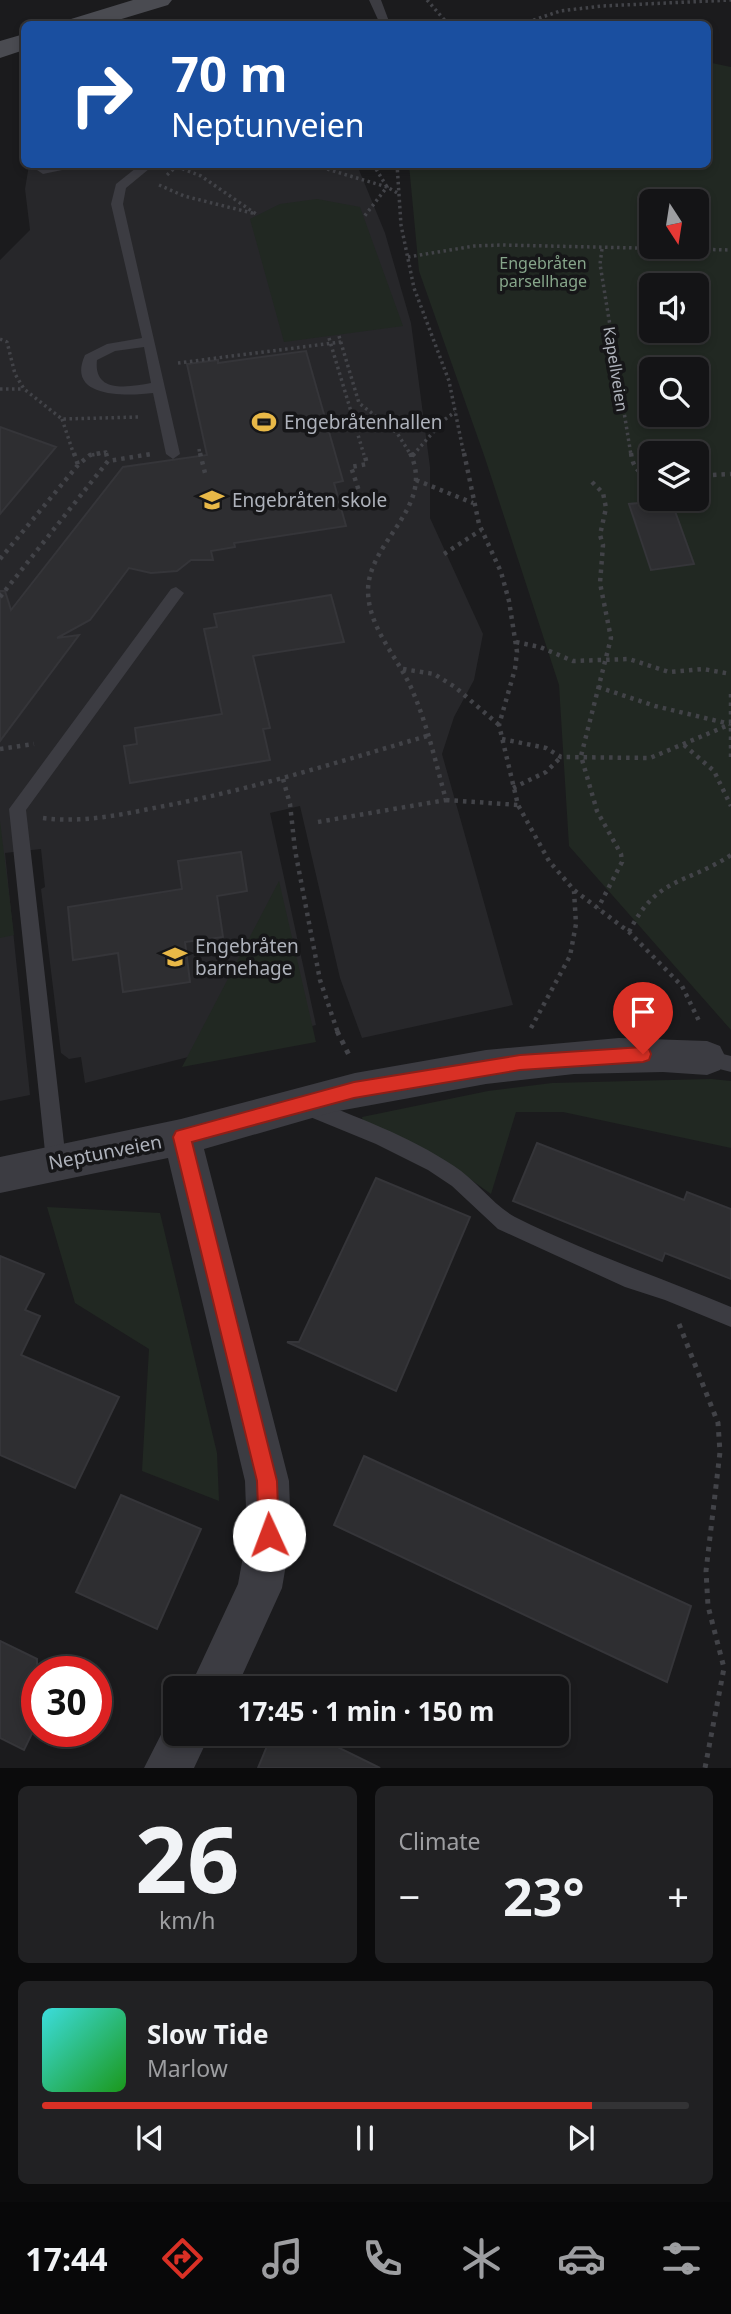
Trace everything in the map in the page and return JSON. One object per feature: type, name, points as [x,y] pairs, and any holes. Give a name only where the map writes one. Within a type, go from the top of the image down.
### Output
[{"type":"street","points":[[90,21],[159,0]]},
{"type":"street","points":[[0,50],[21,43]]},
{"type":"street","name":"Neptunveien","points":[[0,1175],[56,1161],[182,1137],[354,1090],[520,1063],[713,1051]]},
{"type":"street","points":[[182,1137],[267,1481],[269,1535],[260,1588],[219,1676]]},
{"type":"street","points":[[168,1768],[180,1746]]},
{"type":"lane","points":[[375,0],[384,21]]},
{"type":"lane","points":[[43,170],[57,168]]},
{"type":"lane","points":[[144,168],[120,187],[117,204],[173,454]]},
{"type":"lane","points":[[150,342],[100,352],[90,358],[88,376],[94,385],[110,390],[159,387]]},
{"type":"lane","points":[[56,1161],[17,809],[176,593]]},
{"type":"lane","points":[[301,1104],[383,1138],[435,1164],[459,1180],[505,1222],[632,1280],[666,1290],[731,1317]]},
{"type":"path","points":[[427,0],[445,21]]},
{"type":"path","points":[[531,21],[560,11],[602,6],[731,0]]},
{"type":"path","points":[[175,168],[153,184],[256,214],[201,176],[183,168]]},
{"type":"path","points":[[329,168],[368,184],[387,187],[399,194]]},
{"type":"path","points":[[375,168],[387,187]]},
{"type":"path","points":[[397,168],[414,288],[449,382],[474,503],[481,530],[501,572],[516,642],[515,669],[499,725],[518,805],[549,861],[574,890],[629,932],[682,986],[713,1051]]},
{"type":"path","points":[[363,218],[387,187]]},
{"type":"path","points":[[408,257],[493,245],[731,250]]},
{"type":"path","name":"Kapellveien","points":[[602,249],[600,264],[625,427],[633,466],[639,473]]},
{"type":"path","points":[[329,338],[367,464],[351,467],[361,497]]},
{"type":"path","points":[[175,350],[178,363],[331,343],[340,339],[359,403],[384,418],[402,437],[412,456],[416,480],[410,507],[375,557],[370,606],[378,630],[418,701],[446,800]]},
{"type":"path","points":[[0,389],[24,388]]},
{"type":"path","points":[[412,456],[444,420],[455,412]]},
{"type":"path","points":[[62,419],[78,465]]},
{"type":"path","points":[[196,440],[205,473]]},
{"type":"path","points":[[0,559],[89,454],[106,452],[108,461]]},
{"type":"path","points":[[0,597],[108,461],[173,454],[202,463]]},
{"type":"path","points":[[709,476],[731,474]]},
{"type":"path","points":[[416,480],[474,503]]},
{"type":"path","points":[[592,482],[603,493],[606,508],[600,535],[603,545],[600,583],[611,638],[581,756],[597,811],[621,854],[622,862],[598,908]]},
{"type":"path","points":[[444,554],[481,530]]},
{"type":"path","points":[[516,642],[540,647],[573,661],[629,659],[669,672],[702,669],[731,674]]},
{"type":"path","points":[[402,669],[434,674],[455,687],[499,725]]},
{"type":"path","points":[[598,687],[702,720],[731,724]]},
{"type":"path","points":[[731,694],[731,758]]},
{"type":"path","points":[[502,738],[546,748],[561,757],[650,758],[731,724]]},
{"type":"path","points":[[17,809],[46,818],[80,821],[182,803],[283,779],[427,736]]},
{"type":"path","points":[[684,746],[705,759],[716,771],[731,806]]},
{"type":"path","points":[[513,788],[531,782],[555,767],[561,757]]},
{"type":"path","points":[[283,779],[290,804],[295,850],[320,980],[334,1023],[355,1067]]},
{"type":"path","points":[[318,822],[446,800],[518,805]]},
{"type":"path","points":[[629,932],[638,910],[654,893],[731,855]]},
{"type":"path","points":[[520,1063],[534,1019],[561,976],[572,950],[576,927],[574,890]]},
{"type":"path","points":[[666,1290],[718,1423],[719,1432],[720,1452],[706,1571],[708,1606],[724,1668],[705,1768]]},
{"type":"shaded area","points":[[28,168],[358,168],[385,233],[411,323],[430,467],[430,518],[483,634],[474,680],[454,717],[442,754],[513,1005],[362,1038],[340,978],[300,806],[270,813],[316,1025],[85,1083],[81,1057],[69,1059],[61,1053],[41,889],[45,887],[41,849],[5,853],[30,1095],[0,1101],[0,260],[30,230],[25,189]]},
{"type":"green space","name":"Engebråten parsellhage","points":[[711,63],[731,67],[731,1030],[569,846],[559,685],[485,458],[419,271],[409,168],[711,168]]},
{"type":"green space","points":[[317,199],[360,207],[403,326],[284,342],[250,219],[280,204]]},
{"type":"green space","points":[[0,821],[14,935],[0,938]]},
{"type":"green space","points":[[279,881],[316,1042],[182,1067]]},
{"type":"green space","points":[[711,1079],[731,1081],[731,1148],[563,1112],[516,1112],[491,1194],[449,1164],[363,1121],[362,1117],[488,1091],[552,1083]]},
{"type":"green space","points":[[47,1207],[160,1213],[217,1453],[219,1501],[142,1471],[149,1349],[75,1303]]},
{"type":"building","points":[[306,351],[343,481],[334,483],[346,526],[234,543],[235,547],[211,551],[213,560],[191,560],[177,571],[151,573],[129,568],[90,620],[57,638],[79,635],[0,741],[0,591],[5,591],[11,610],[123,467],[207,455],[187,364],[218,360],[218,363]]},
{"type":"building","points":[[0,427],[56,447],[0,514]]},
{"type":"building","points":[[639,503],[639,511],[675,511],[694,564],[651,570],[629,504]]},
{"type":"building","points":[[331,595],[344,642],[253,656],[270,728],[263,729],[270,760],[130,783],[124,746],[137,744],[135,728],[222,714],[204,629],[217,627],[214,614]]},
{"type":"building","points":[[241,852],[247,891],[217,896],[223,937],[185,942],[190,982],[123,992],[118,953],[73,960],[68,907],[182,889],[178,861]]},
{"type":"building","points":[[537,1143],[684,1200],[687,1192],[731,1209],[731,1279],[665,1253],[662,1261],[513,1201]]},
{"type":"building","points":[[376,1178],[470,1217],[396,1391],[287,1342],[299,1342]]},
{"type":"building","points":[[0,1256],[44,1274],[25,1310],[40,1316],[21,1355],[119,1397],[75,1488],[0,1455]]},
{"type":"building","points":[[364,1456],[691,1606],[667,1682],[334,1525]]},
{"type":"building","points":[[121,1495],[201,1529],[157,1629],[76,1592]]},
{"type":"building","points":[[0,1641],[31,1656],[21,1656],[21,1747],[25,1747],[24,1750],[0,1738]]},
{"type":"building","points":[[267,1746],[335,1746],[380,1768],[258,1768]]},
{"type":"place","name":"Engebråtenhallen","points":[[264,422]]},
{"type":"place","name":"Engebråten skole","points":[[212,500]]},
{"type":"place","name":"Engebråten barnehage","points":[[175,957]]},
{"type":"route","points":[[269,1535],[267,1481],[182,1137],[354,1090],[520,1063],[643,1054]]}]
